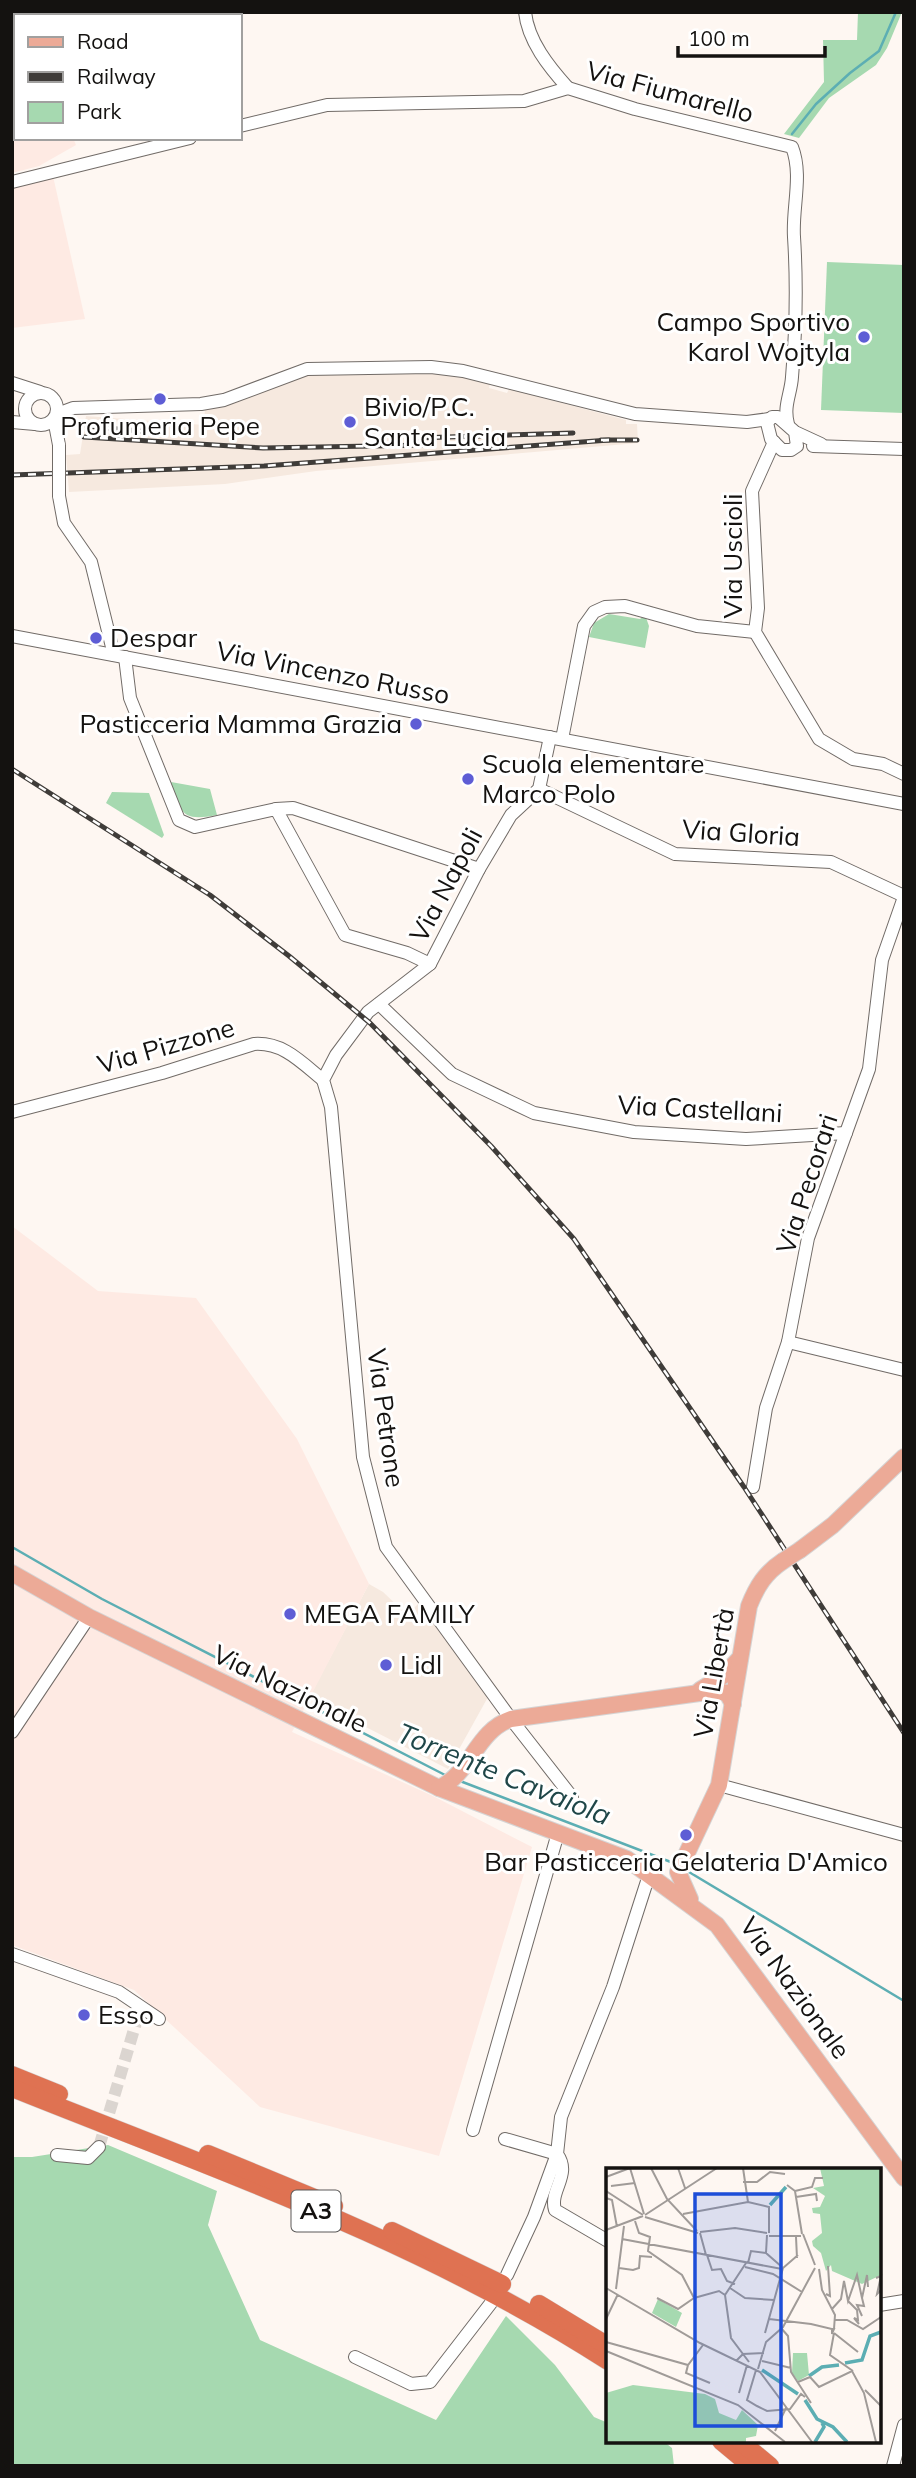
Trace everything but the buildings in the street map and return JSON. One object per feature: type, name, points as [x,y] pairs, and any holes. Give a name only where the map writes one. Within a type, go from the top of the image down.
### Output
[{"type":"highway","name":"A3","points":[[12,2075],[417,2241],[522,2295],[606,2345]]},
{"type":"highway","name":"A3","points":[[12,2088],[393,2244],[512,2302],[606,2360]]},
{"type":"highway","points":[[723,2443],[751,2466]]},
{"type":"highway","points":[[742,2443],[770,2466]]},
{"type":"main road","name":"Via Libertà","points":[[678,1872],[719,1785],[749,1606],[757,1585],[770,1570],[833,1525],[904,1457]]},
{"type":"main road","name":"Via Nazionale","points":[[12,1573],[89,1617],[439,1788],[627,1859],[650,1872],[694,1905],[728,1938],[904,2178]]},
{"type":"main road","points":[[690,1695],[723,1676],[741,1657]]},
{"type":"main road","points":[[439,1788],[451,1783],[483,1739],[506,1720],[721,1690],[727,1693],[733,1704]]},
{"type":"main road","points":[[470,1759],[467,1787],[472,1802]]},
{"type":"main road","points":[[650,1872],[662,1875],[678,1872],[685,1892],[694,1905]]},
{"type":"street","points":[[525,12],[535,43],[552,71],[568,88]]},
{"type":"street","name":"Via Fiumarello","points":[[242,126],[327,105],[524,101],[568,88],[635,109],[792,147],[797,161],[794,237],[797,258],[792,381],[785,407]]},
{"type":"street","points":[[12,181],[182,140]]},
{"type":"street","points":[[12,422],[38,425],[72,408],[213,402],[307,369],[431,367],[463,371],[635,414],[747,422],[771,428],[782,450],[821,444],[904,449]]},
{"type":"street","points":[[12,384],[40,392],[72,408]]},
{"type":"street","points":[[12,384],[21,409],[28,418],[58,442]]},
{"type":"street","points":[[21,409],[30,396],[40,392]]},
{"type":"street","points":[[54,399],[59,496],[64,523],[91,562],[130,698],[179,820],[195,827],[276,808],[293,808],[479,869]]},
{"type":"street","points":[[785,407],[798,442],[794,449]]},
{"type":"street","name":"Via Uscioli","points":[[785,407],[771,428],[752,491],[758,608],[755,632],[820,739],[853,759],[883,764],[904,774]]},
{"type":"street","points":[[771,428],[783,419],[791,428],[821,444]]},
{"type":"street","name":"Via Uscioli","points":[[556,738],[584,626],[594,612],[605,607],[625,606],[697,625],[755,632]]},
{"type":"street","name":"Via Vincenzo Russo","points":[[12,636],[556,738]]},
{"type":"street","points":[[539,789],[556,738],[904,804]]},
{"type":"street","name":"Via Napoli","points":[[379,1004],[430,964],[479,869],[511,815],[539,789]]},
{"type":"street","name":"Via Gloria","points":[[539,789],[674,854],[831,862],[904,896]]},
{"type":"street","points":[[276,808],[345,935],[407,953],[430,964]]},
{"type":"street","name":"Via Pecorari","points":[[753,1487],[766,1408],[788,1342],[808,1238],[869,1069],[887,939],[904,896]]},
{"type":"street","points":[[323,1080],[344,1044],[368,1012],[379,1004]]},
{"type":"street","name":"Via Castellani","points":[[379,1004],[452,1074],[534,1113],[646,1133],[746,1139],[846,1133]]},
{"type":"street","name":"Via Pizzone","points":[[12,1112],[162,1073],[254,1044],[270,1043],[286,1050],[323,1080]]},
{"type":"street","name":"Via Petrone","points":[[323,1080],[331,1107],[363,1457],[386,1547],[506,1720],[572,1797]]},
{"type":"street","points":[[788,1342],[904,1370]]},
{"type":"street","points":[[12,1732],[89,1617]]},
{"type":"street","points":[[719,1785],[904,1835]]},
{"type":"street","points":[[473,2130],[558,1833]]},
{"type":"street","points":[[507,2275],[534,2217],[557,2154],[561,2117],[612,1987],[650,1872]]},
{"type":"street","points":[[12,1954],[104,1986],[137,2001],[159,2019]]},
{"type":"street","points":[[137,2001],[138,2016]]},
{"type":"street","points":[[505,2139],[557,2154],[561,2161],[563,2177],[553,2204],[555,2210],[606,2240]]},
{"type":"street","points":[[57,2155],[88,2158],[99,2147]]},
{"type":"street","points":[[881,2305],[904,2301]]},
{"type":"street","points":[[355,2357],[411,2384],[430,2382],[491,2303]]},
{"type":"street","points":[[894,2466],[904,2425]]},
{"type":"shaded area","points":[[12,20],[14,140],[74,140],[76,145],[39,166],[12,173]]},
{"type":"shaded area","points":[[53,176],[85,319],[12,328],[12,186]]},
{"type":"shaded area","name":"Bivio/P.C. Santa Lucia","points":[[464,371],[490,384],[489,388],[507,393],[509,389],[626,420],[626,424],[637,424],[638,443],[316,471],[225,484],[69,492],[66,455],[80,454],[86,416],[204,425],[205,408],[303,375]]},
{"type":"shaded area","points":[[12,1226],[98,1291],[196,1298],[297,1439],[369,1584],[292,1732],[433,1796],[532,1847],[439,2156],[260,2107],[134,1990],[12,1945]]},
{"type":"shaded area","points":[[369,1584],[383,1592],[407,1615],[419,1603],[488,1697],[448,1769],[309,1698]]},
{"type":"green space","points":[[858,12],[902,12],[887,48],[876,65],[829,98],[799,138],[784,134],[824,82],[823,40],[857,40]]},
{"type":"green space","name":"Campo Sportivo Karol Wojtyla","points":[[827,262],[904,265],[904,413],[821,410]]},
{"type":"green space","points":[[609,614],[640,619],[645,615],[649,626],[645,648],[589,637],[594,623]]},
{"type":"green space","points":[[171,782],[210,789],[217,815],[196,817],[184,813]]},
{"type":"green space","points":[[112,792],[149,793],[164,835],[162,838],[106,803]]},
{"type":"green space","points":[[108,2145],[217,2191],[208,2225],[260,2340],[436,2420],[506,2316],[555,2365],[594,2417],[606,2422],[606,2443],[666,2443],[672,2448],[674,2466],[12,2466],[12,2157],[32,2157]]},
{"type":"waterway","points":[[792,134],[816,104],[879,51],[896,12]]},
{"type":"waterway","name":"Torrente Cavaiola","points":[[12,1547],[102,1599],[447,1776]]},
{"type":"waterway","name":"Torrente Cavaiola","points":[[460,1781],[676,1864]]},
{"type":"waterway","name":"Torrente Cavaiola","points":[[684,1869],[904,2001]]},
{"type":"tunnel","points":[[99,2147],[138,2016]]},
{"type":"railway","points":[[87,426],[160,433]]},
{"type":"railway","points":[[416,438],[573,433]]},
{"type":"railway","points":[[84,437],[263,448],[427,445]]},
{"type":"railway","points":[[601,440],[637,440]]},
{"type":"railway","points":[[12,475],[264,466],[609,440]]},
{"type":"railway","points":[[12,769],[210,895],[289,956],[370,1023],[491,1146],[574,1239],[744,1487],[904,1733]]},
{"type":"place","name":"Campo Sportivo Karol Wojtyla","points":[[864,337]]},
{"type":"place","name":"Profumeria Pepe","points":[[160,399]]},
{"type":"place","name":"Bivio/P.C. Santa Lucia","points":[[350,422]]},
{"type":"place","name":"Despar","points":[[96,638]]},
{"type":"place","name":"Pasticceria Mamma Grazia","points":[[416,724]]},
{"type":"place","name":"Scuola elementare Marco Polo","points":[[468,779]]},
{"type":"place","name":"MEGA FAMILY","points":[[290,1614]]},
{"type":"place","name":"Lidl","points":[[386,1665]]},
{"type":"place","name":"Bar Pasticceria Gelateria D'Amico","points":[[686,1835]]},
{"type":"place","name":"Esso","points":[[84,2015]]}]
